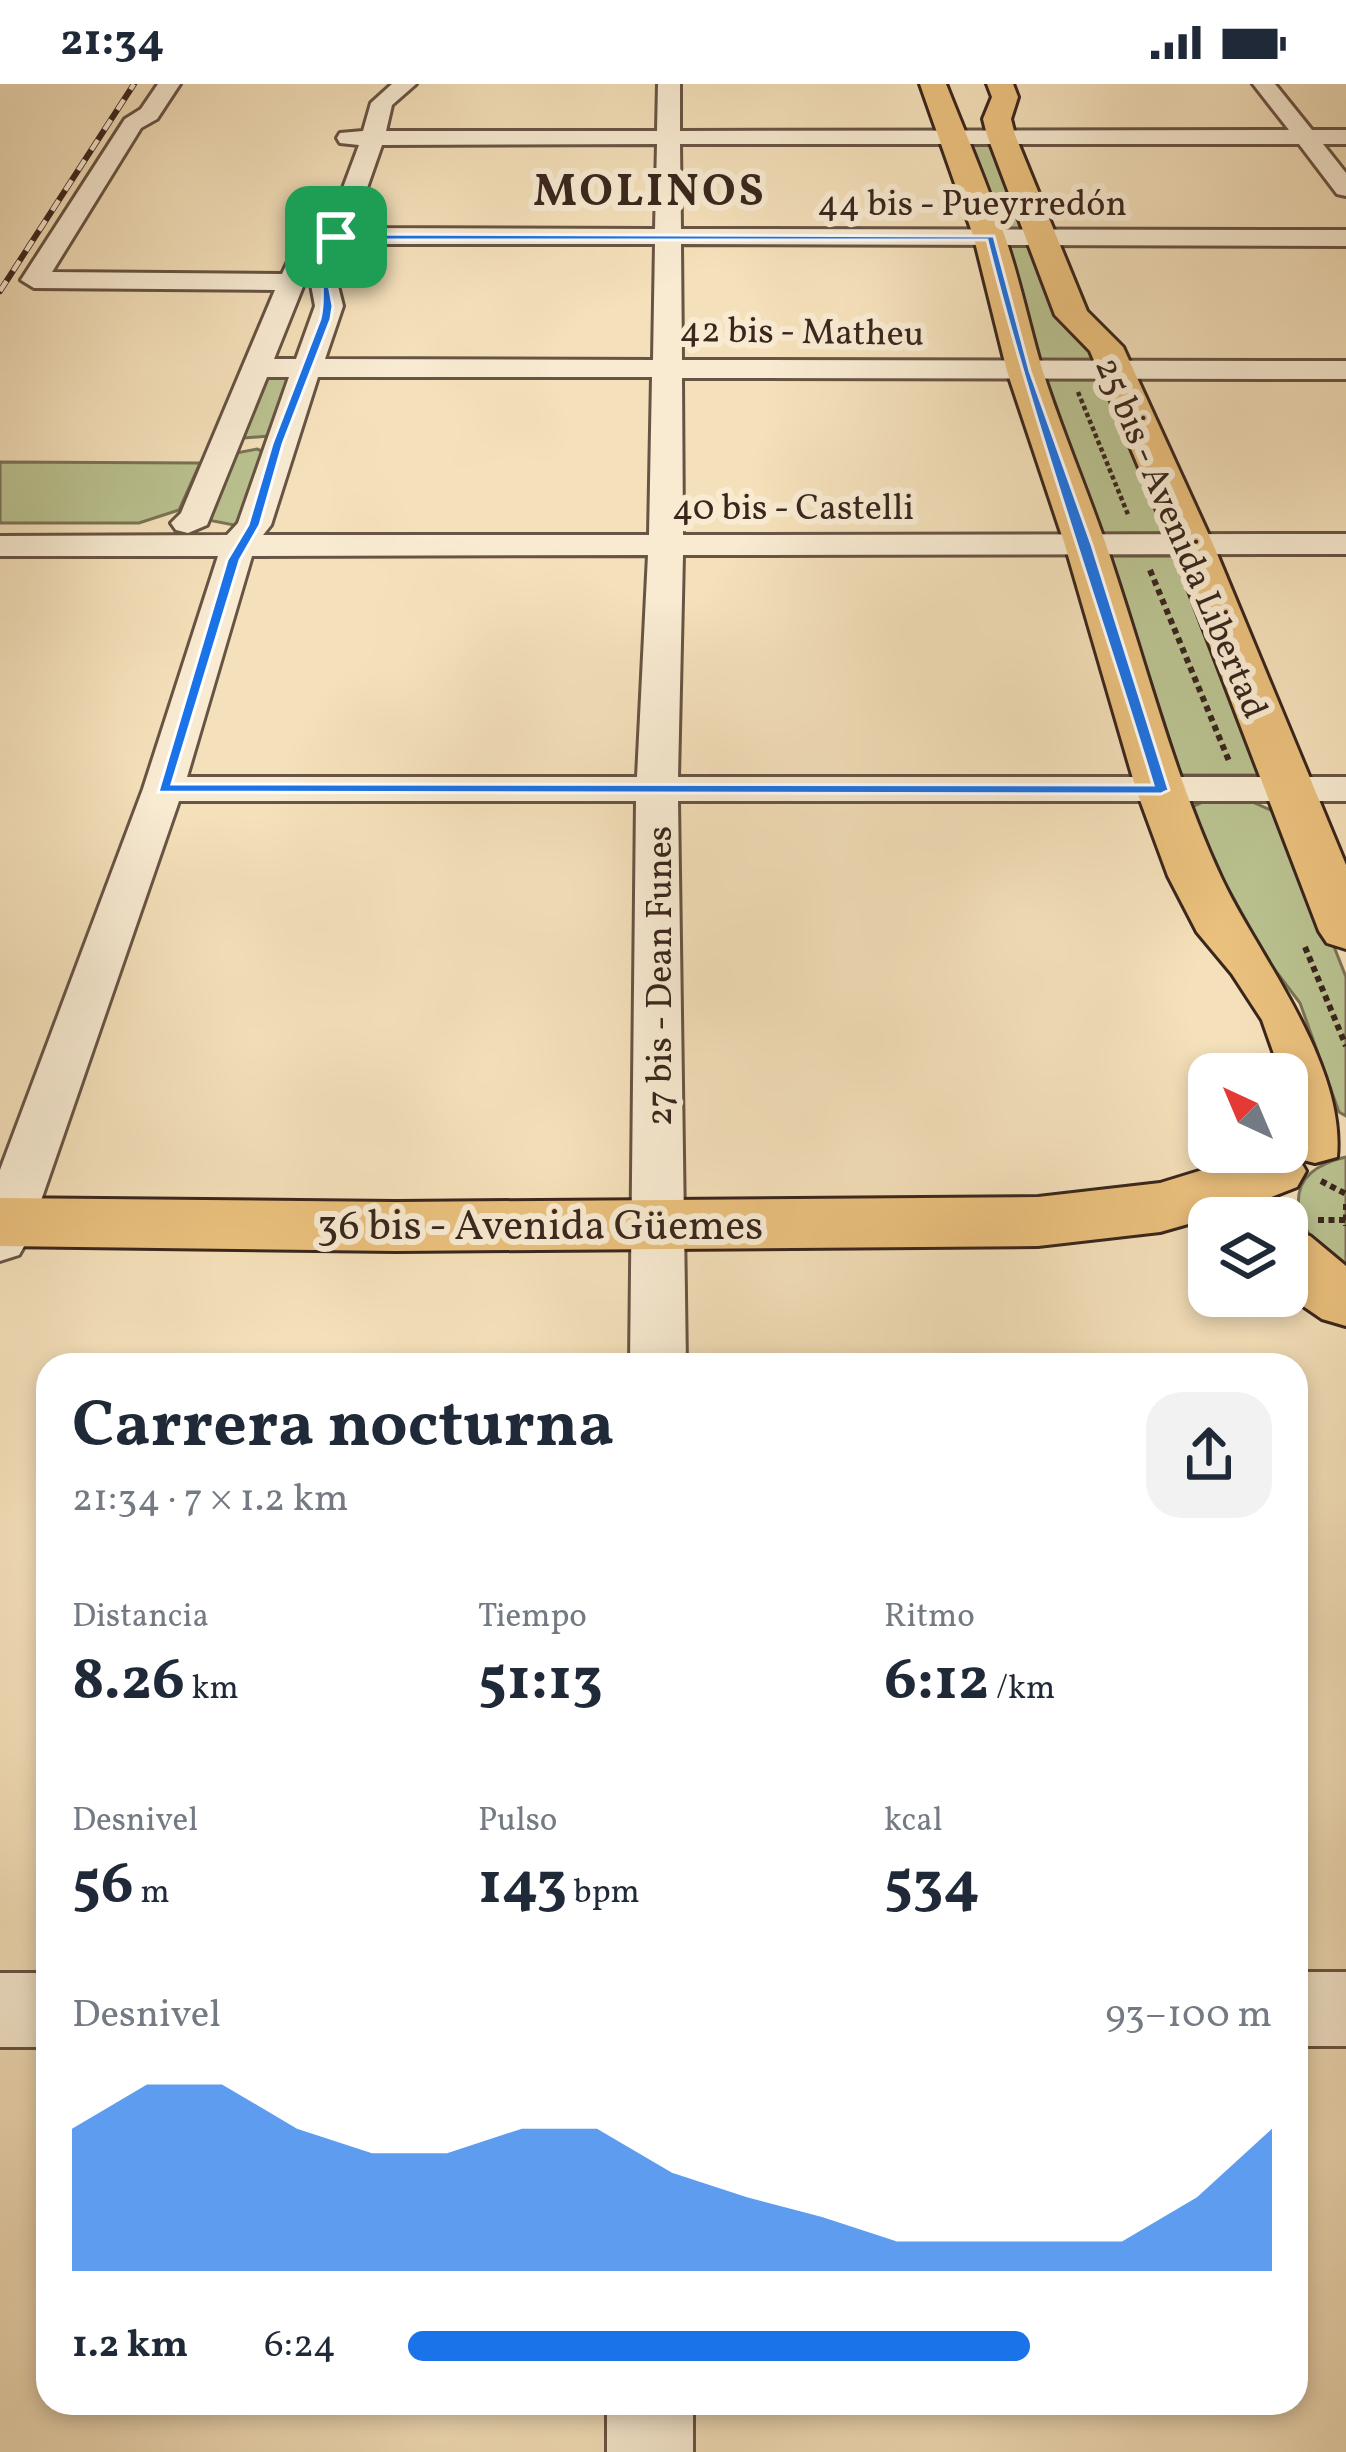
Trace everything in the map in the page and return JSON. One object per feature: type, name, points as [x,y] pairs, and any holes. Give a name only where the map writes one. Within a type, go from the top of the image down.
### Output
[{"type":"main road","name":"25 bis - Avenida Libertad","points":[[960,117],[997,119],[1005,97],[1000,84]]},
{"type":"main road","name":"25 bis - Avenida Libertad","points":[[960,117],[1025,371],[1086,545],[1161,790],[1216,920],[1252,961],[1290,1018],[1303,1053]]},
{"type":"main road","name":"25 bis - Avenida Libertad","points":[[960,117],[1039,238],[1072,315],[1106,347],[1192,544],[1346,931]]},
{"type":"main road","name":"25 bis - Avenida Libertad","points":[[1308,1067],[1324,1110],[1308,1149]]},
{"type":"main road","name":"36 bis - Avenida Güemes","points":[[2,1229],[1081,1219],[1232,1191],[1282,1173]]},
{"type":"main road","name":"36 bis - Avenida Güemes","points":[[1081,1219],[1188,1242]]},
{"type":"street","points":[[34,280],[133,124],[149,114],[169,84]]},
{"type":"street","points":[[355,154],[370,84]]},
{"type":"street","points":[[0,534],[154,532],[196,518],[291,282],[323,237],[355,154],[382,103],[405,84]]},
{"type":"street","name":"27 bis - Dean Funes","points":[[658,1353],[657,790],[666,545],[669,84]]},
{"type":"street","points":[[1264,84],[1346,189]]},
{"type":"street","points":[[355,154],[960,117],[1346,137]]},
{"type":"street","points":[[2,1229],[164,789],[239,543],[254,525],[278,444],[326,319],[323,237]]},
{"type":"street","name":"44 bis - Pueyrredón","points":[[323,237],[1346,238]]},
{"type":"street","points":[[4,288],[34,280],[291,282]]},
{"type":"street","points":[[274,322],[326,319]]},
{"type":"street","name":"42 bis - Matheu","points":[[257,368],[1346,370]]},
{"type":"street","points":[[226,447],[278,444]]},
{"type":"street","name":"40 bis - Castelli","points":[[188,523],[223,530],[239,543]]},
{"type":"street","name":"40 bis - Castelli","points":[[0,546],[1346,544]]},
{"type":"street","points":[[164,789],[1346,788]]},
{"type":"street","points":[[1308,2009],[1346,2008]]},
{"type":"street","points":[[0,2010],[36,2010]]},
{"type":"street","points":[[650,2415],[650,2452]]},
{"type":"path","points":[[1321,1276],[1346,1204]]},
{"type":"green space","points":[[968,140],[993,140],[1028,232],[1000,232]]},
{"type":"green space","points":[[1029,244],[1092,346],[1095,362],[1041,361],[1034,356],[1005,245]]},
{"type":"green space","points":[[267,378],[291,378],[269,436],[243,438]]},
{"type":"green space","points":[[1042,378],[1103,378],[1168,534],[1099,534]]},
{"type":"green space","points":[[264,452],[239,526],[208,520],[236,453]]},
{"type":"green space","points":[[0,462],[200,463],[179,510],[139,523],[0,523]]},
{"type":"green space","points":[[1110,556],[1181,556],[1264,775],[1181,775]]},
{"type":"green space","points":[[1205,801],[1250,801],[1282,815],[1346,977],[1346,1116],[1339,1112],[1300,1003],[1248,934],[1189,817],[1192,807]]},
{"type":"green space","points":[[1346,1157],[1346,1276],[1316,1245],[1308,1231],[1308,1197],[1299,1197],[1306,1179],[1321,1166]]},
{"type":"railway","points":[[0,291],[134,84]]},
{"type":"district","name":"MOLINOS","points":[[650,189]]},
{"type":"route","points":[[336,237],[991,238],[1025,371],[1086,545],[1161,790],[164,789],[239,543],[254,525],[278,444],[326,319],[322,274],[336,237]]}]
